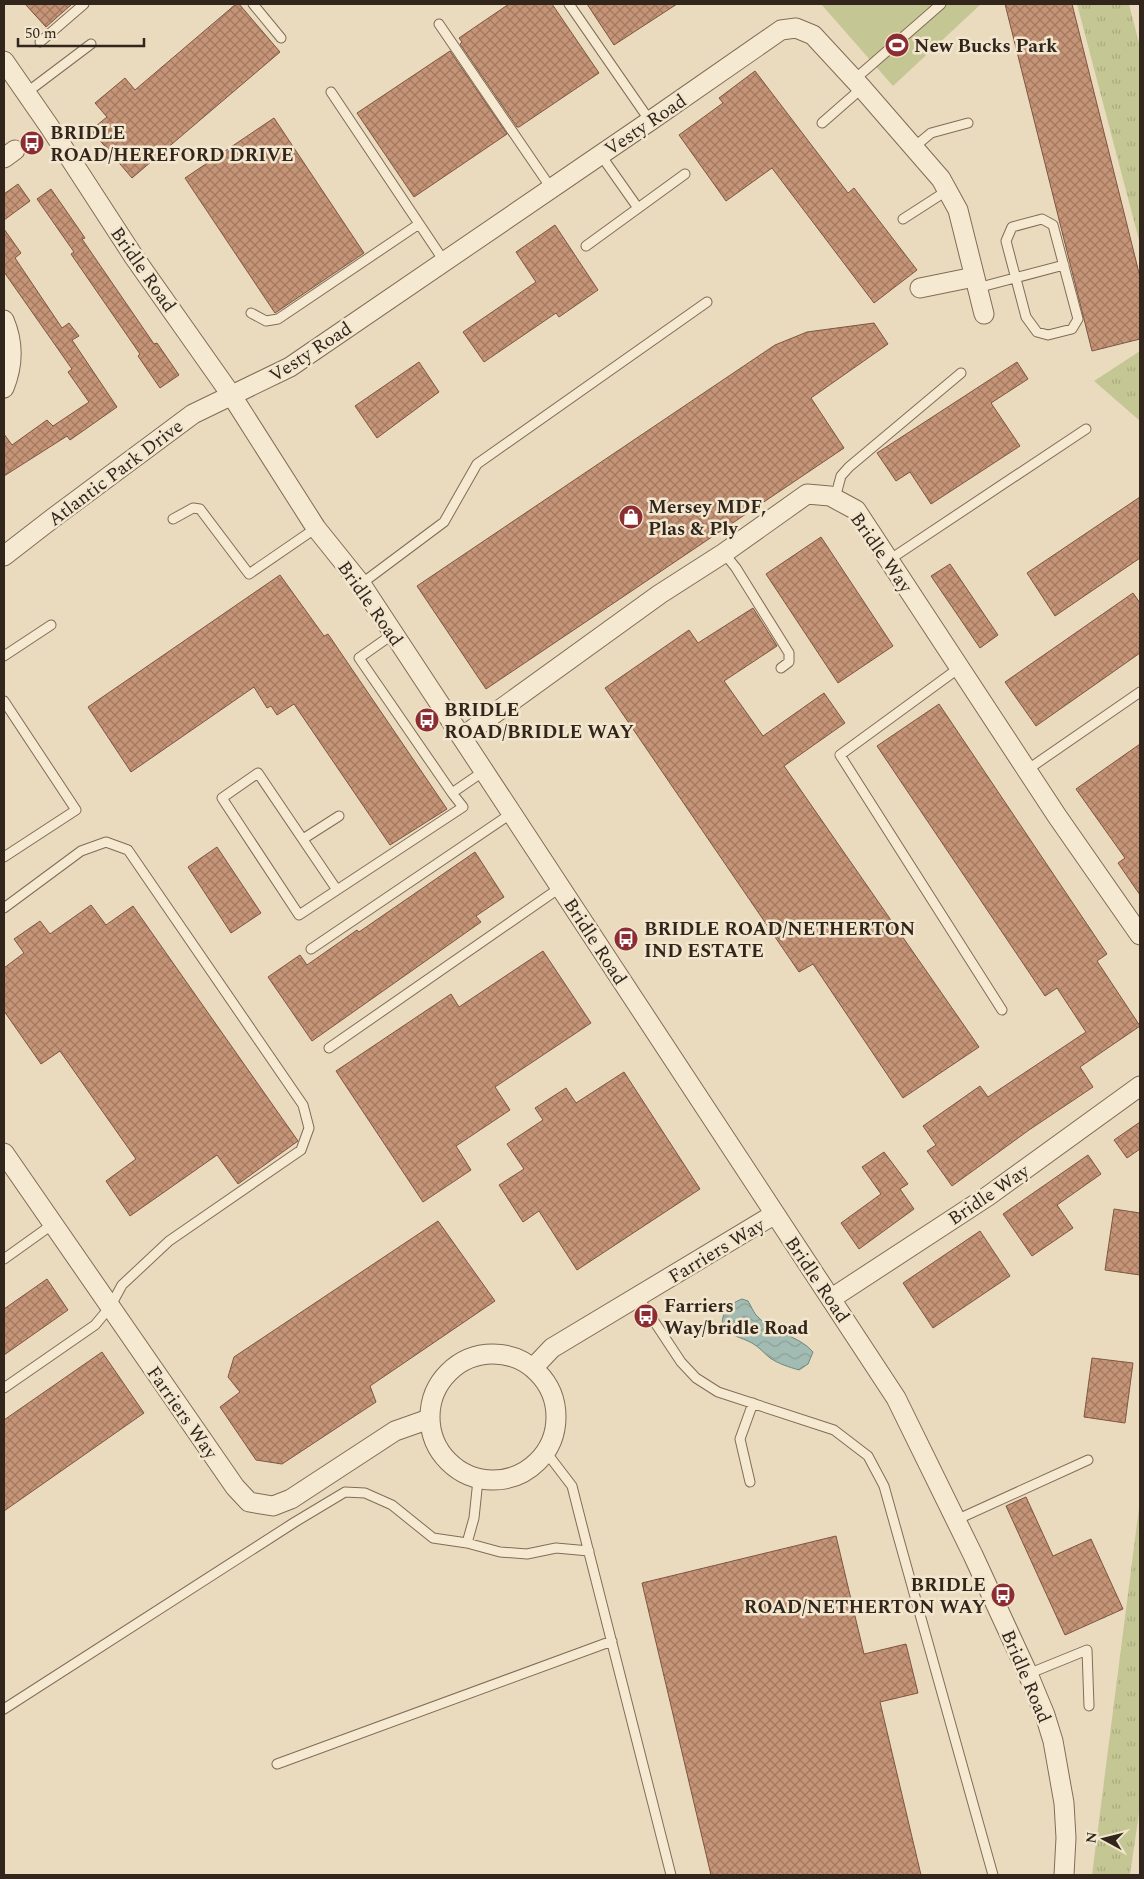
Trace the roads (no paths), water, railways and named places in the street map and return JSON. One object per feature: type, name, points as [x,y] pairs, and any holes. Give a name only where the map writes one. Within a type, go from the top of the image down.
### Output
[{"type":"street","name":"Vesty Road","points":[[232,396],[290,367],[781,30],[796,28],[813,35],[859,83],[941,179],[958,210],[984,314]]},
{"type":"street","name":"Bridle Road","points":[[4,61],[134,257],[232,396],[316,528],[361,584],[896,1398],[956,1520],[1028,1674],[1045,1715],[1060,1773],[1064,1803],[1066,1838],[1064,1875]]},
{"type":"street","points":[[920,288],[976,282]]},
{"type":"street","points":[[4,320],[12,346],[12,357],[4,388]]},
{"type":"street","name":"Atlantic Park Drive","points":[[4,556],[193,414],[232,396]]},
{"type":"street","name":"Bridle Way","points":[[462,737],[660,594],[724,553],[807,494],[830,496],[856,510],[1027,770],[1140,935]]},
{"type":"street","name":"Bridle Way","points":[[832,1298],[988,1196],[1140,1086]]},
{"type":"street","name":"Farriers Way","points":[[4,1153],[235,1487],[249,1502],[273,1506],[291,1499],[395,1431],[428,1419]]},
{"type":"street","name":"Farriers Way","points":[[533,1368],[552,1348],[775,1214]]},
{"type":"street","points":[[500,1354],[514,1357],[533,1368],[548,1386],[554,1402],[556,1422],[555,1433],[546,1452],[525,1473],[504,1481],[478,1480],[456,1470],[444,1459],[432,1438],[428,1419],[433,1393],[446,1374],[458,1363],[479,1355],[500,1354]]},
{"type":"lane","points":[[40,42],[84,4]]},
{"type":"lane","points":[[253,4],[282,38]]},
{"type":"lane","points":[[569,4],[650,121]]},
{"type":"lane","points":[[822,123],[859,83],[941,4]]},
{"type":"lane","points":[[439,24],[551,188]]},
{"type":"lane","points":[[26,93],[91,44]]},
{"type":"lane","points":[[331,92],[444,261]]},
{"type":"lane","points":[[913,148],[931,133],[968,123]]},
{"type":"lane","points":[[600,154],[638,208]]},
{"type":"lane","points":[[586,246],[686,174]]},
{"type":"lane","points":[[903,219],[948,190]]},
{"type":"lane","points":[[1042,218],[1053,224],[1078,319],[1072,328],[1048,335],[1037,332],[1026,317],[1017,279],[1006,241],[1012,227],[1042,218]]},
{"type":"lane","points":[[251,313],[266,321],[278,319],[419,224]]},
{"type":"lane","points":[[976,282],[1017,279],[1064,265]]},
{"type":"lane","points":[[361,584],[444,522],[478,464],[707,302]]},
{"type":"lane","points":[[835,498],[841,476],[850,467],[961,373]]},
{"type":"lane","points":[[889,560],[1086,429]]},
{"type":"lane","points":[[173,520],[193,508],[200,509],[249,574],[316,528]]},
{"type":"lane","points":[[724,553],[736,568],[789,653],[789,662],[781,668]]},
{"type":"lane","points":[[4,656],[51,625]]},
{"type":"lane","points":[[336,890],[258,773],[222,798],[299,915],[463,808],[359,658],[393,634]]},
{"type":"lane","points":[[959,668],[840,755],[1002,1010]]},
{"type":"lane","points":[[1027,770],[1140,692]]},
{"type":"lane","points":[[4,701],[76,810],[4,857]]},
{"type":"lane","points":[[452,793],[484,770]]},
{"type":"lane","points":[[311,949],[512,813]]},
{"type":"lane","points":[[303,839],[339,816]]},
{"type":"lane","points":[[4,908],[81,850],[106,842],[128,850],[303,1105],[309,1128],[301,1150],[169,1241],[122,1286],[110,1307],[95,1326],[4,1388]]},
{"type":"lane","points":[[329,1048],[561,887]]},
{"type":"lane","points":[[4,1259],[53,1224]]},
{"type":"lane","points":[[638,1296],[681,1362],[696,1378],[718,1392],[834,1430],[868,1456],[884,1486],[993,1875]]},
{"type":"lane","points":[[750,1482],[740,1439],[753,1403]]},
{"type":"lane","points":[[546,1452],[572,1486],[671,1875]]},
{"type":"lane","points":[[956,1520],[1088,1460]]},
{"type":"lane","points":[[467,1543],[474,1518],[478,1480]]},
{"type":"lane","points":[[4,1709],[308,1513],[345,1492],[366,1493],[392,1506],[433,1538],[467,1543],[500,1552],[527,1554],[556,1548],[589,1551]]},
{"type":"lane","points":[[277,1764],[612,1641]]},
{"type":"lane","points":[[1028,1674],[1087,1650],[1089,1706]]},
{"type":"water","points":[[742,1299],[748,1301],[762,1321],[807,1346],[813,1352],[808,1364],[799,1370],[780,1364],[755,1345],[725,1330],[722,1327],[724,1313],[729,1307]]},
{"type":"place","name":"New Bucks Park","points":[[897,45]]},
{"type":"place","name":"BRIDLE ROAD/HEREFORD DRIVE","points":[[32,143]]},
{"type":"place","name":"Mersey MDF, Plas & Ply","points":[[631,517]]},
{"type":"place","name":"BRIDLE ROAD/BRIDLE WAY","points":[[427,720]]},
{"type":"place","name":"BRIDLE ROAD/NETHERTON IND ESTATE","points":[[626,939]]},
{"type":"place","name":"Farriers Way/bridle Road","points":[[646,1316]]},
{"type":"place","name":"BRIDLE ROAD/NETHERTON WAY","points":[[1003,1595]]}]
